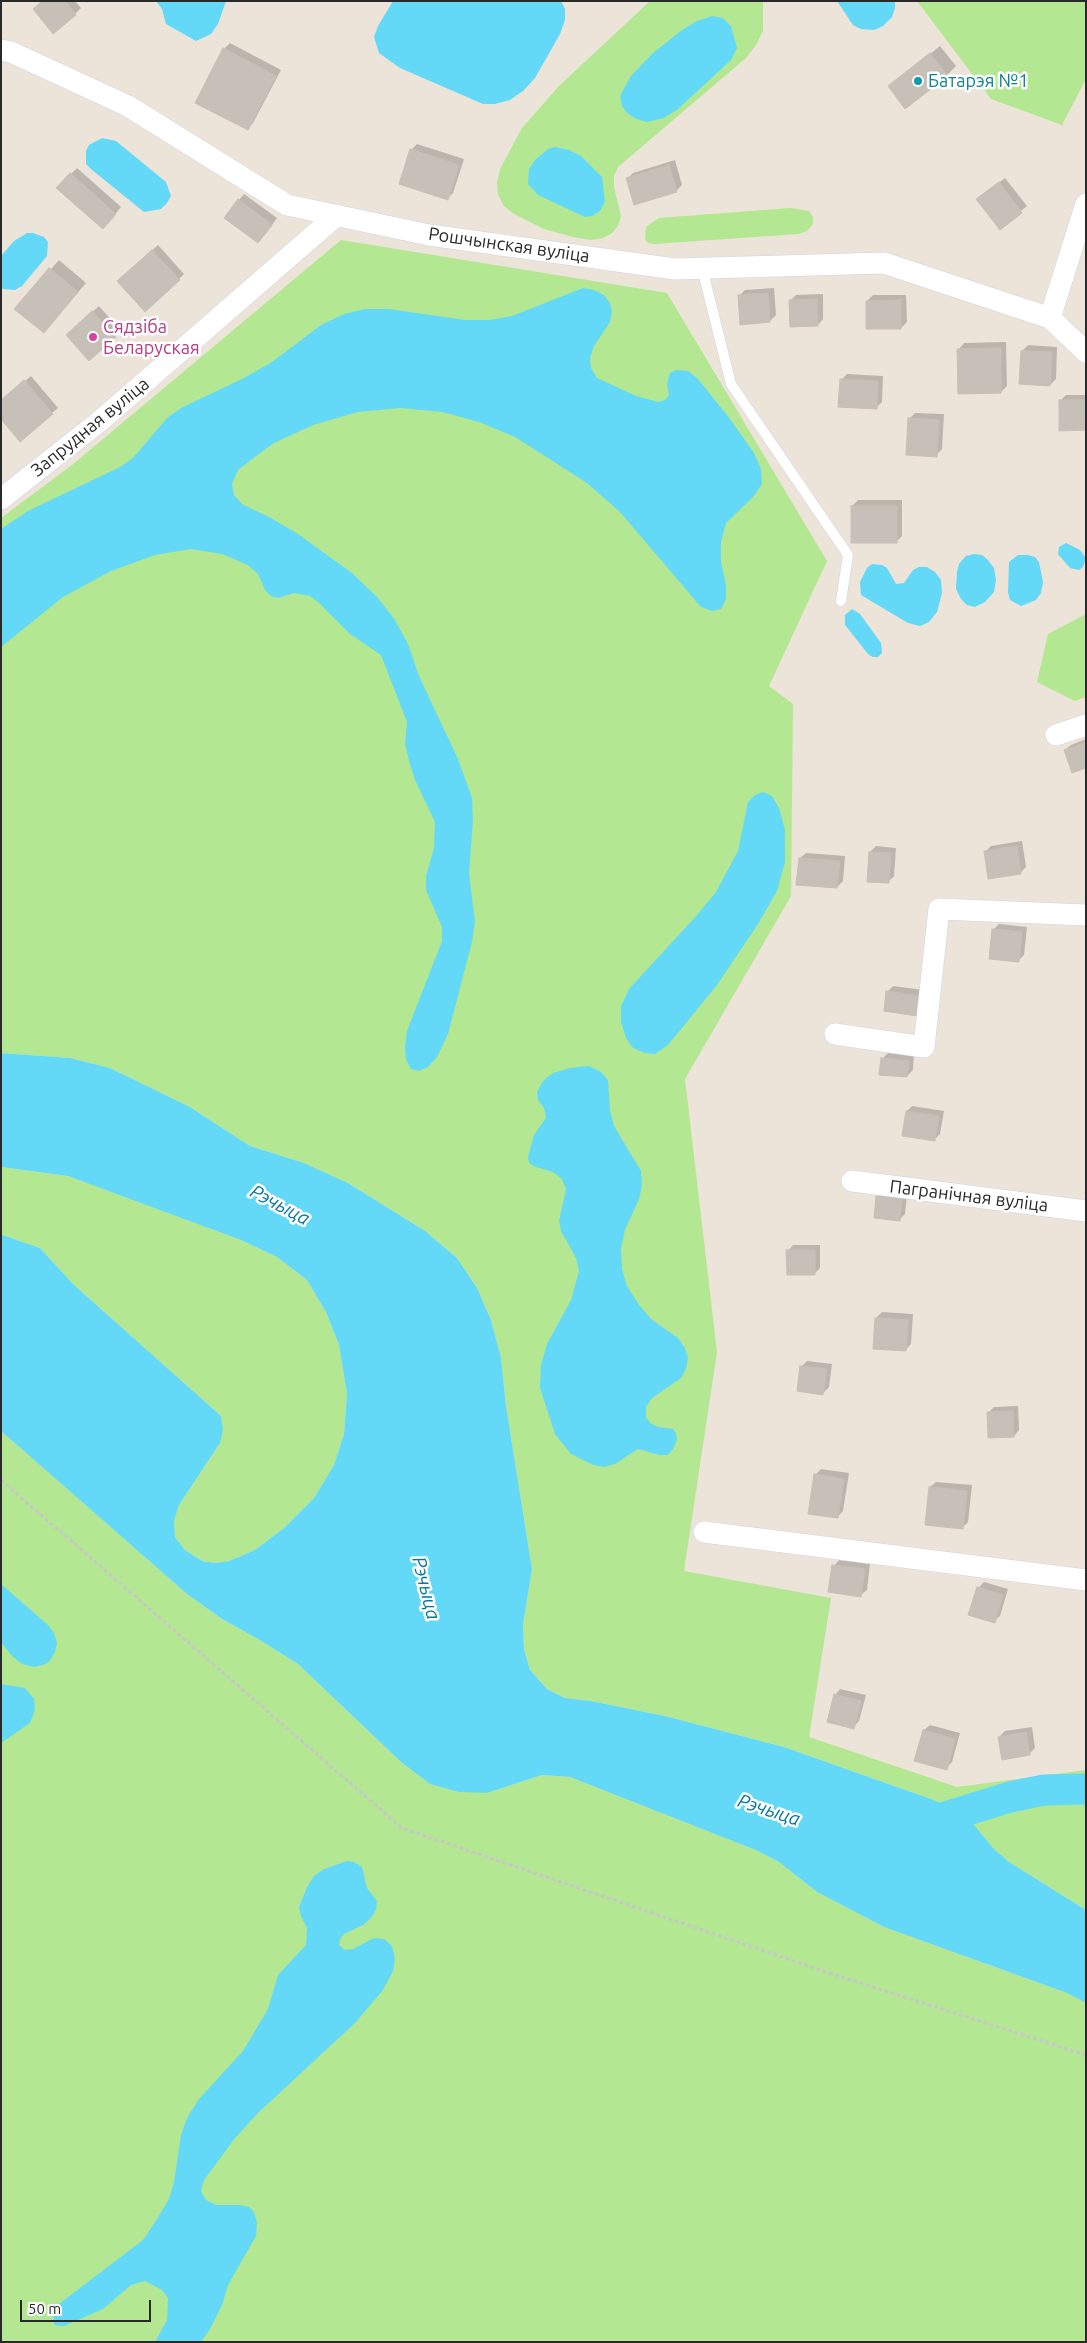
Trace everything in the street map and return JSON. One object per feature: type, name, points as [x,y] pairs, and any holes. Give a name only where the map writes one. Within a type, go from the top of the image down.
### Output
[{"type":"street","name":"Рошчынская вуліца","points":[[1,50],[11,52],[128,106],[287,205],[429,235],[674,268],[884,263],[1050,318]]},
{"type":"street","points":[[1086,204],[1050,318],[1086,352]]},
{"type":"street","name":"Запрудная вуліца","points":[[1,499],[100,421],[337,215]]},
{"type":"street","points":[[1056,735],[1086,726]]},
{"type":"street","points":[[836,1034],[924,1047],[940,909],[1086,915]]},
{"type":"street","name":"Пагранічная вуліца","points":[[852,1181],[1086,1211]]},
{"type":"street","points":[[704,1532],[1086,1580]]},
{"type":"lane","points":[[702,268],[731,384],[848,555],[841,601]]},
{"type":"path","points":[[1,1480],[402,1828],[820,1970],[1086,2055]]},
{"type":"green space","points":[[650,1],[763,1],[763,31],[756,45],[746,58],[618,167],[614,176],[614,187],[621,216],[618,226],[611,234],[603,238],[591,240],[573,237],[544,229],[514,214],[504,206],[498,195],[497,183],[500,169],[522,128],[559,86]]},
{"type":"green space","points":[[917,1],[1086,1],[1086,79],[1062,125],[991,99]]},
{"type":"green space","points":[[791,208],[809,211],[813,217],[813,224],[807,231],[798,234],[654,244],[648,243],[645,239],[646,227],[659,218]]},
{"type":"green space","points":[[341,240],[667,293],[827,561],[769,686],[793,704],[791,896],[685,1079],[717,1352],[684,1571],[831,1598],[809,1737],[957,1787],[1086,1770],[1086,1910],[1009,1862],[993,1848],[971,1821],[931,1799],[784,1747],[665,1716],[591,1701],[565,1698],[547,1689],[530,1670],[524,1649],[523,1625],[532,1569],[506,1406],[501,1358],[491,1320],[477,1288],[457,1258],[425,1231],[348,1183],[304,1163],[250,1146],[190,1107],[110,1068],[69,1058],[1,1053],[1,518],[72,465]]},
{"type":"green space","points":[[1086,614],[1086,697],[1075,701],[1037,682],[1048,634]]},
{"type":"green space","points":[[1,1167],[68,1176],[113,1192],[241,1240],[277,1257],[307,1280],[326,1312],[339,1345],[347,1394],[344,1434],[334,1465],[314,1498],[284,1528],[255,1550],[229,1561],[216,1563],[202,1561],[185,1550],[175,1537],[174,1521],[179,1505],[220,1443],[221,1416],[73,1284],[40,1248],[1,1235]]},
{"type":"green space","points":[[1,1431],[187,1594],[222,1619],[298,1664],[401,1762],[430,1784],[487,1793],[542,1775],[570,1777],[758,1851],[779,1862],[817,1892],[884,1927],[1067,1993],[1086,2003],[1086,2342],[1,2342]]},
{"type":"water","points":[[156,1],[226,1],[218,24],[211,34],[196,41],[166,24],[162,9]]},
{"type":"water","points":[[393,1],[561,1],[565,9],[565,20],[560,34],[535,78],[523,91],[510,100],[495,104],[483,104],[400,68],[379,53],[374,37],[378,26]]},
{"type":"water","points":[[837,1],[895,1],[895,8],[892,17],[883,26],[874,30],[861,29],[853,25]]},
{"type":"water","points":[[712,16],[723,18],[731,26],[737,48],[731,60],[678,109],[664,118],[647,122],[636,119],[627,113],[622,106],[620,96],[631,76],[652,54],[682,30],[697,21]]},
{"type":"water","points":[[102,138],[116,141],[166,182],[171,196],[161,209],[144,212],[86,164],[86,151],[89,145]]},
{"type":"water","points":[[555,147],[569,150],[581,156],[602,177],[605,202],[600,211],[592,216],[585,217],[538,195],[528,184],[529,169],[535,160],[548,149]]},
{"type":"water","points":[[27,233],[44,237],[48,242],[47,256],[22,286],[15,290],[3,289],[1,287],[1,256],[14,241]]},
{"type":"water","points":[[583,288],[594,290],[604,295],[610,303],[612,312],[610,322],[594,346],[590,358],[591,368],[597,378],[636,396],[658,402],[665,400],[669,395],[667,384],[670,373],[676,370],[688,371],[698,379],[730,419],[754,453],[761,469],[762,484],[753,497],[726,523],[721,542],[721,562],[726,585],[726,599],[721,609],[712,611],[701,607],[620,512],[587,483],[515,437],[479,422],[442,412],[401,408],[358,412],[313,425],[274,443],[252,459],[238,470],[232,484],[234,495],[242,504],[298,534],[352,573],[378,598],[395,620],[408,644],[419,676],[458,759],[472,798],[473,820],[469,874],[475,922],[472,942],[448,1034],[437,1057],[428,1067],[419,1071],[411,1069],[406,1060],[405,1046],[407,1031],[442,941],[442,927],[426,890],[426,876],[434,848],[435,822],[415,780],[405,744],[407,722],[381,655],[350,634],[310,596],[294,593],[278,598],[271,596],[265,590],[258,574],[248,565],[222,554],[191,549],[155,555],[111,571],[63,597],[1,647],[1,529],[28,511],[120,467],[133,458],[167,418],[181,408],[244,378],[272,362],[321,325],[344,314],[365,309],[389,309],[465,320],[490,320],[512,316]]},
{"type":"water","points":[[1066,543],[1080,550],[1086,558],[1083,567],[1079,570],[1070,568],[1058,554],[1059,547]]},
{"type":"water","points":[[982,555],[988,560],[994,568],[996,580],[994,592],[985,602],[975,607],[967,605],[961,599],[956,589],[959,564],[966,556]]},
{"type":"water","points":[[1018,555],[1035,557],[1039,562],[1043,582],[1041,593],[1036,600],[1021,606],[1010,600],[1008,592],[1009,562]]},
{"type":"water","points":[[872,564],[882,565],[887,568],[896,584],[904,583],[913,570],[919,567],[927,567],[935,572],[941,580],[942,593],[937,612],[929,622],[920,626],[908,623],[861,595],[860,582],[867,568]]},
{"type":"water","points":[[852,609],[860,614],[881,643],[882,653],[878,657],[868,654],[845,625],[845,615]]},
{"type":"water","points":[[763,792],[772,796],[779,808],[785,830],[785,862],[777,891],[758,924],[717,985],[668,1045],[655,1054],[645,1053],[633,1048],[626,1038],[621,1022],[621,1006],[629,989],[716,892],[738,851],[748,802],[755,795]]},
{"type":"water","points":[[1,1053],[70,1058],[110,1068],[190,1107],[250,1146],[304,1163],[348,1183],[425,1231],[457,1258],[477,1288],[491,1320],[501,1358],[506,1406],[532,1569],[523,1625],[524,1649],[530,1670],[547,1689],[565,1698],[591,1701],[665,1716],[784,1747],[931,1799],[953,1809],[971,1821],[993,1848],[1009,1862],[1086,1910],[1086,2003],[1067,1993],[884,1927],[817,1892],[779,1862],[758,1851],[570,1777],[542,1775],[487,1793],[459,1792],[430,1784],[401,1762],[298,1664],[222,1619],[187,1594],[1,1431],[2,1235],[40,1248],[73,1284],[221,1416],[223,1430],[220,1443],[179,1505],[174,1521],[175,1537],[185,1550],[202,1561],[216,1563],[229,1561],[255,1550],[284,1528],[314,1498],[334,1465],[344,1434],[347,1394],[339,1345],[326,1312],[307,1280],[277,1257],[241,1240],[68,1176],[1,1167]]},
{"type":"water","points":[[589,1066],[601,1072],[608,1080],[610,1110],[614,1126],[641,1171],[642,1185],[639,1199],[625,1230],[621,1248],[622,1269],[627,1286],[651,1319],[678,1338],[685,1348],[688,1358],[686,1369],[681,1378],[652,1398],[646,1407],[646,1417],[650,1423],[658,1427],[673,1429],[676,1433],[677,1440],[673,1449],[667,1455],[659,1455],[638,1449],[615,1464],[604,1467],[593,1465],[571,1454],[555,1434],[540,1388],[541,1365],[547,1344],[571,1300],[579,1271],[576,1258],[561,1231],[559,1221],[566,1189],[562,1179],[553,1172],[529,1163],[528,1157],[534,1135],[546,1118],[544,1108],[538,1100],[537,1092],[543,1081],[553,1073],[570,1068]]},
{"type":"water","points":[[1,1584],[48,1625],[54,1633],[57,1643],[50,1661],[34,1667],[22,1664],[11,1655],[1,1642]]},
{"type":"water","points":[[1,1684],[25,1688],[34,1699],[35,1710],[30,1723],[1,1743]]},
{"type":"water","points":[[347,1861],[354,1862],[362,1867],[367,1888],[377,1901],[376,1910],[371,1918],[363,1925],[344,1934],[340,1939],[339,1945],[345,1950],[353,1949],[374,1938],[384,1939],[392,1946],[395,1958],[393,1971],[383,1990],[355,2023],[258,2113],[235,2138],[204,2180],[201,2191],[206,2200],[216,2205],[249,2207],[254,2212],[257,2223],[256,2236],[228,2285],[222,2305],[210,2329],[201,2342],[155,2342],[167,2320],[168,2298],[162,2290],[145,2281],[131,2285],[103,2309],[64,2326],[54,2325],[53,2313],[59,2304],[143,2240],[157,2219],[169,2199],[174,2182],[181,2135],[187,2118],[199,2099],[243,2051],[268,2009],[278,1975],[306,1945],[307,1928],[299,1907],[307,1887],[314,1876],[324,1869]]},
{"type":"building","points":[[42,1],[65,1],[76,15],[53,34],[33,9]]},
{"type":"building","points":[[223,48],[276,76],[248,130],[195,103]]},
{"type":"building","name":"Батарэя №1","points":[[930,53],[948,76],[905,109],[888,86]]},
{"type":"building","points":[[410,149],[459,165],[448,200],[399,184]]},
{"type":"building","points":[[669,165],[677,192],[634,205],[626,178]]},
{"type":"building","points":[[70,173],[116,214],[103,229],[56,188]]},
{"type":"building","points":[[999,182],[1022,213],[1000,230],[976,199]]},
{"type":"building","points":[[238,199],[272,225],[258,243],[224,218]]},
{"type":"building","points":[[152,250],[180,280],[145,312],[117,281]]},
{"type":"building","points":[[49,268],[78,292],[44,333],[14,309]]},
{"type":"building","points":[[768,293],[770,322],[740,325],[738,295]]},
{"type":"building","points":[[817,299],[818,326],[790,327],[789,300]]},
{"type":"building","points":[[901,300],[901,329],[866,329],[866,301]]},
{"type":"building","points":[[92,311],[116,337],[89,361],[66,335]]},
{"type":"building","points":[[1001,348],[1001,393],[958,394],[957,349]]},
{"type":"building","points":[[1021,351],[1052,352],[1050,386],[1019,384]]},
{"type":"building","points":[[840,379],[878,381],[877,409],[838,407]]},
{"type":"building","points":[[24,380],[53,414],[20,442],[1,419],[1,400]]},
{"type":"building","points":[[1059,400],[1086,400],[1086,430],[1059,431]]},
{"type":"building","points":[[908,418],[939,420],[937,457],[906,455]]},
{"type":"building","points":[[851,506],[897,506],[897,543],[851,543]]},
{"type":"building","points":[[1086,742],[1086,768],[1072,773],[1064,750]]},
{"type":"building","points":[[1017,846],[1021,874],[988,879],[984,851]]},
{"type":"building","points":[[869,852],[891,853],[889,883],[867,882]]},
{"type":"building","points":[[799,858],[840,861],[837,888],[796,885]]},
{"type":"building","points":[[992,929],[1022,932],[1019,962],[989,959]]},
{"type":"building","points":[[886,991],[919,996],[917,1016],[884,1011]]},
{"type":"building","points":[[881,1058],[909,1061],[907,1077],[879,1075]]},
{"type":"building","points":[[906,1111],[939,1116],[935,1141],[902,1136]]},
{"type":"building","points":[[876,1196],[902,1199],[900,1221],[874,1218]]},
{"type":"building","points":[[786,1250],[815,1250],[815,1275],[787,1275]]},
{"type":"building","points":[[875,1318],[908,1320],[906,1351],[873,1349]]},
{"type":"building","points":[[800,1366],[827,1369],[823,1395],[797,1391]]},
{"type":"building","points":[[1013,1411],[1014,1437],[988,1438],[987,1412]]},
{"type":"building","points":[[814,1474],[844,1479],[838,1518],[808,1514]]},
{"type":"building","points":[[929,1487],[967,1491],[963,1529],[925,1525]]},
{"type":"building","points":[[832,1565],[865,1569],[861,1597],[828,1592]]},
{"type":"building","points":[[977,1587],[1003,1595],[995,1623],[968,1615]]},
{"type":"building","points":[[834,1694],[861,1701],[854,1729],[827,1722]]},
{"type":"building","points":[[923,1730],[955,1739],[947,1770],[914,1761]]},
{"type":"building","points":[[1026,1732],[1030,1755],[1002,1760],[998,1737]]},
{"type":"waterway","name":"Рэчыца","points":[[919,1825],[1010,1797],[1044,1790],[1086,1789]]},
{"type":"place","name":"Батарэя №1","points":[[918,81]]},
{"type":"place","name":"Сядзіба Беларуская","points":[[93,337]]}]
